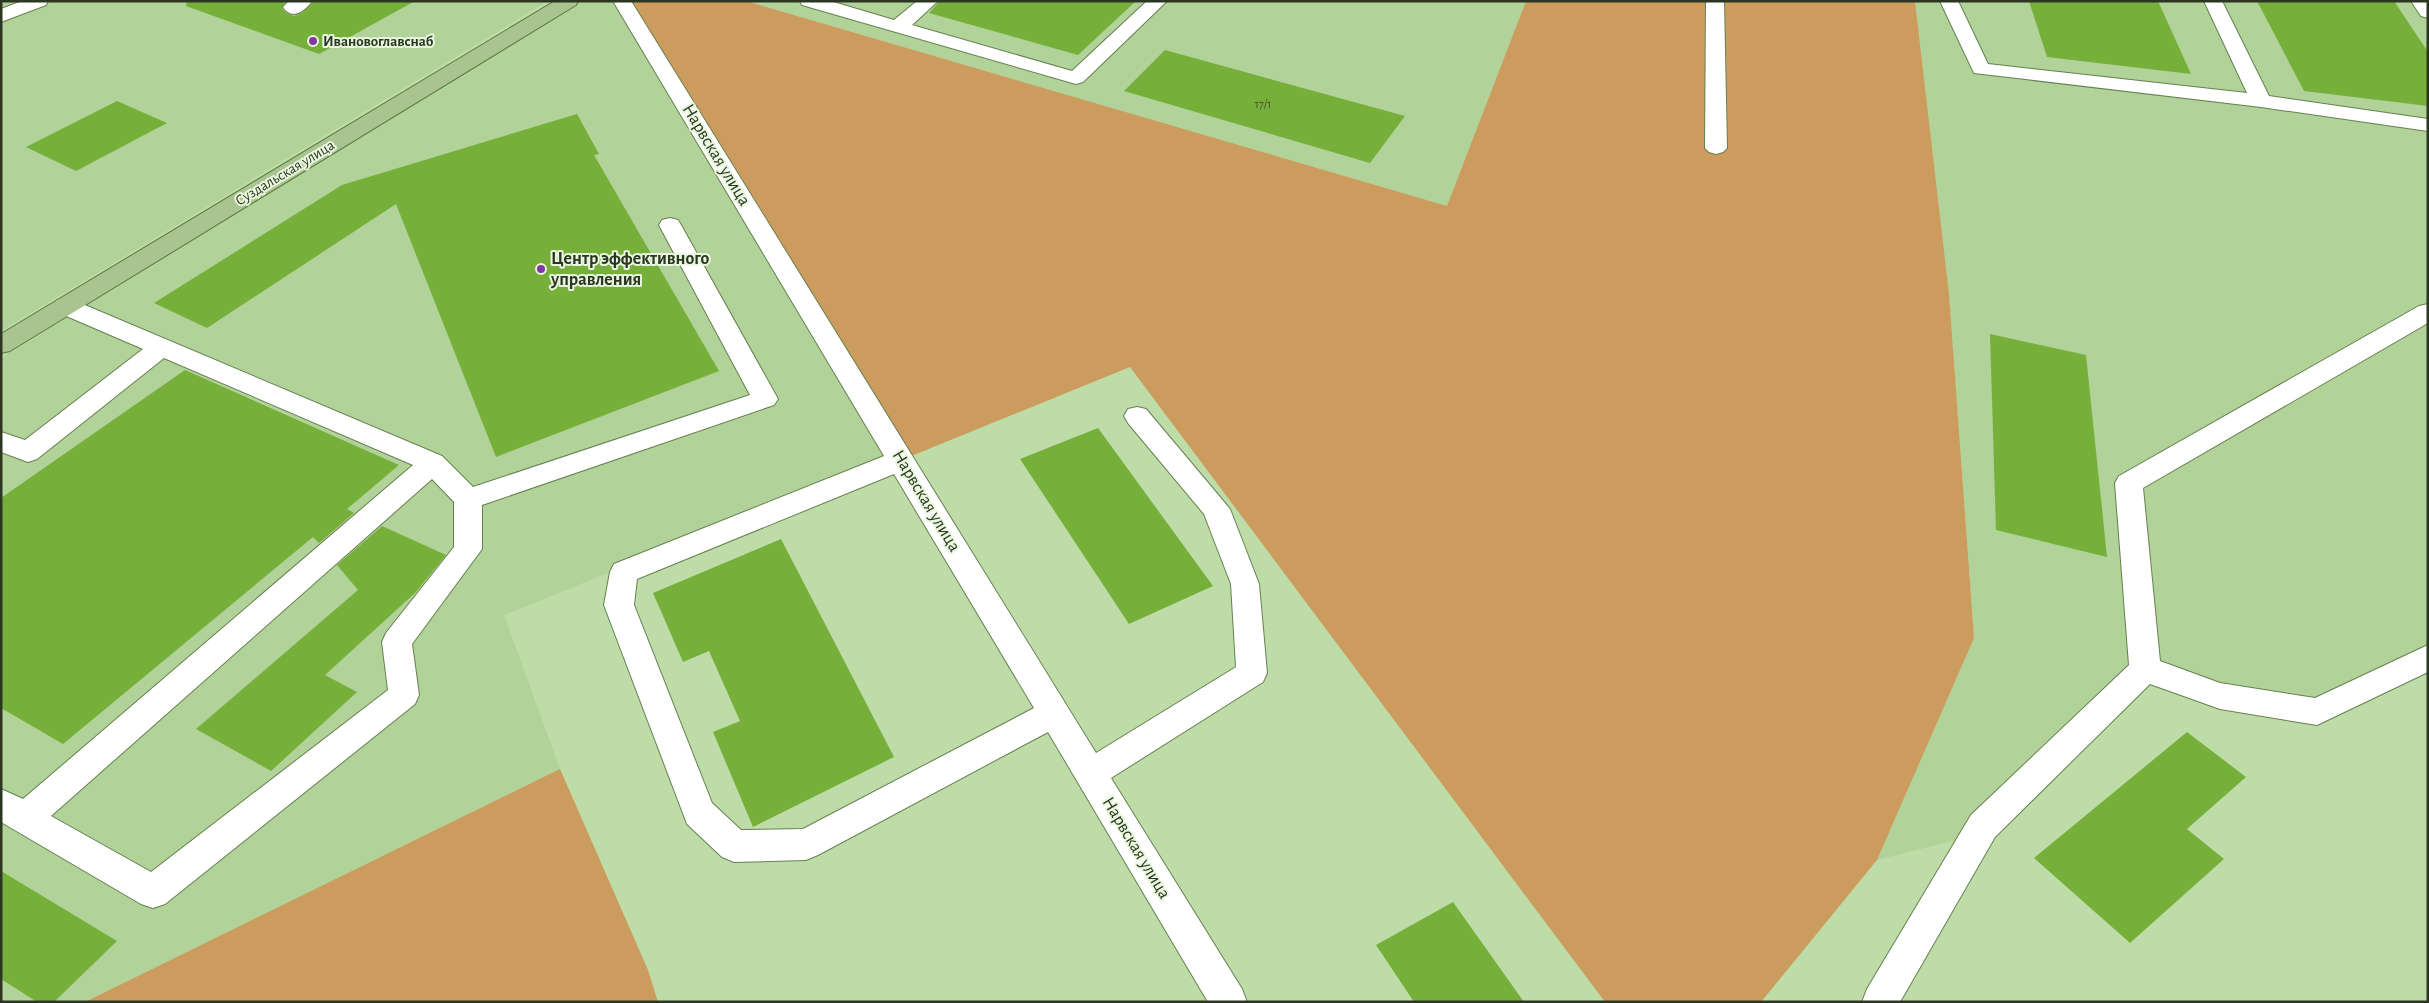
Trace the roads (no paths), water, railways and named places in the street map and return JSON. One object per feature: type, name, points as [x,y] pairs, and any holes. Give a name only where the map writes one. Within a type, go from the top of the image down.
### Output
[{"type":"main road","name":"Суздальская улица","points":[[1,345],[569,1]]},
{"type":"street","points":[[1,16],[39,1]]},
{"type":"street","name":"Нарвская улица","points":[[622,1],[1229,1002]]},
{"type":"street","points":[[809,1],[1076,78],[1158,1]]},
{"type":"street","points":[[897,27],[929,1]]},
{"type":"street","points":[[1715,1],[1716,148]]},
{"type":"street","points":[[1949,1],[1981,69],[2261,101],[2428,125]]},
{"type":"street","points":[[2213,1],[2261,101]]},
{"type":"street","points":[[2420,1],[2428,12]]},
{"type":"street","points":[[468,499],[765,399],[670,226]]},
{"type":"street","points":[[65,306],[433,463],[468,499],[468,549],[397,642],[404,695],[153,892],[13,811],[433,463]]},
{"type":"street","points":[[2145,669],[2129,483],[2428,312]]},
{"type":"street","points":[[1,442],[28,452],[162,347]]},
{"type":"street","points":[[1091,773],[1252,673],[1245,584],[1216,509],[1137,416]]},
{"type":"street","points":[[901,460],[624,572],[619,605],[699,813],[734,846],[806,844],[1054,713]]},
{"type":"street","points":[[2145,669],[2220,696],[2317,712],[2428,658]]},
{"type":"street","points":[[1880,1002],[1983,826],[2145,669]]},
{"type":"place","name":"Ивановоглавснаб","points":[[313,41]]},
{"type":"place","name":"Центр эффективного управления","points":[[541,269]]}]
